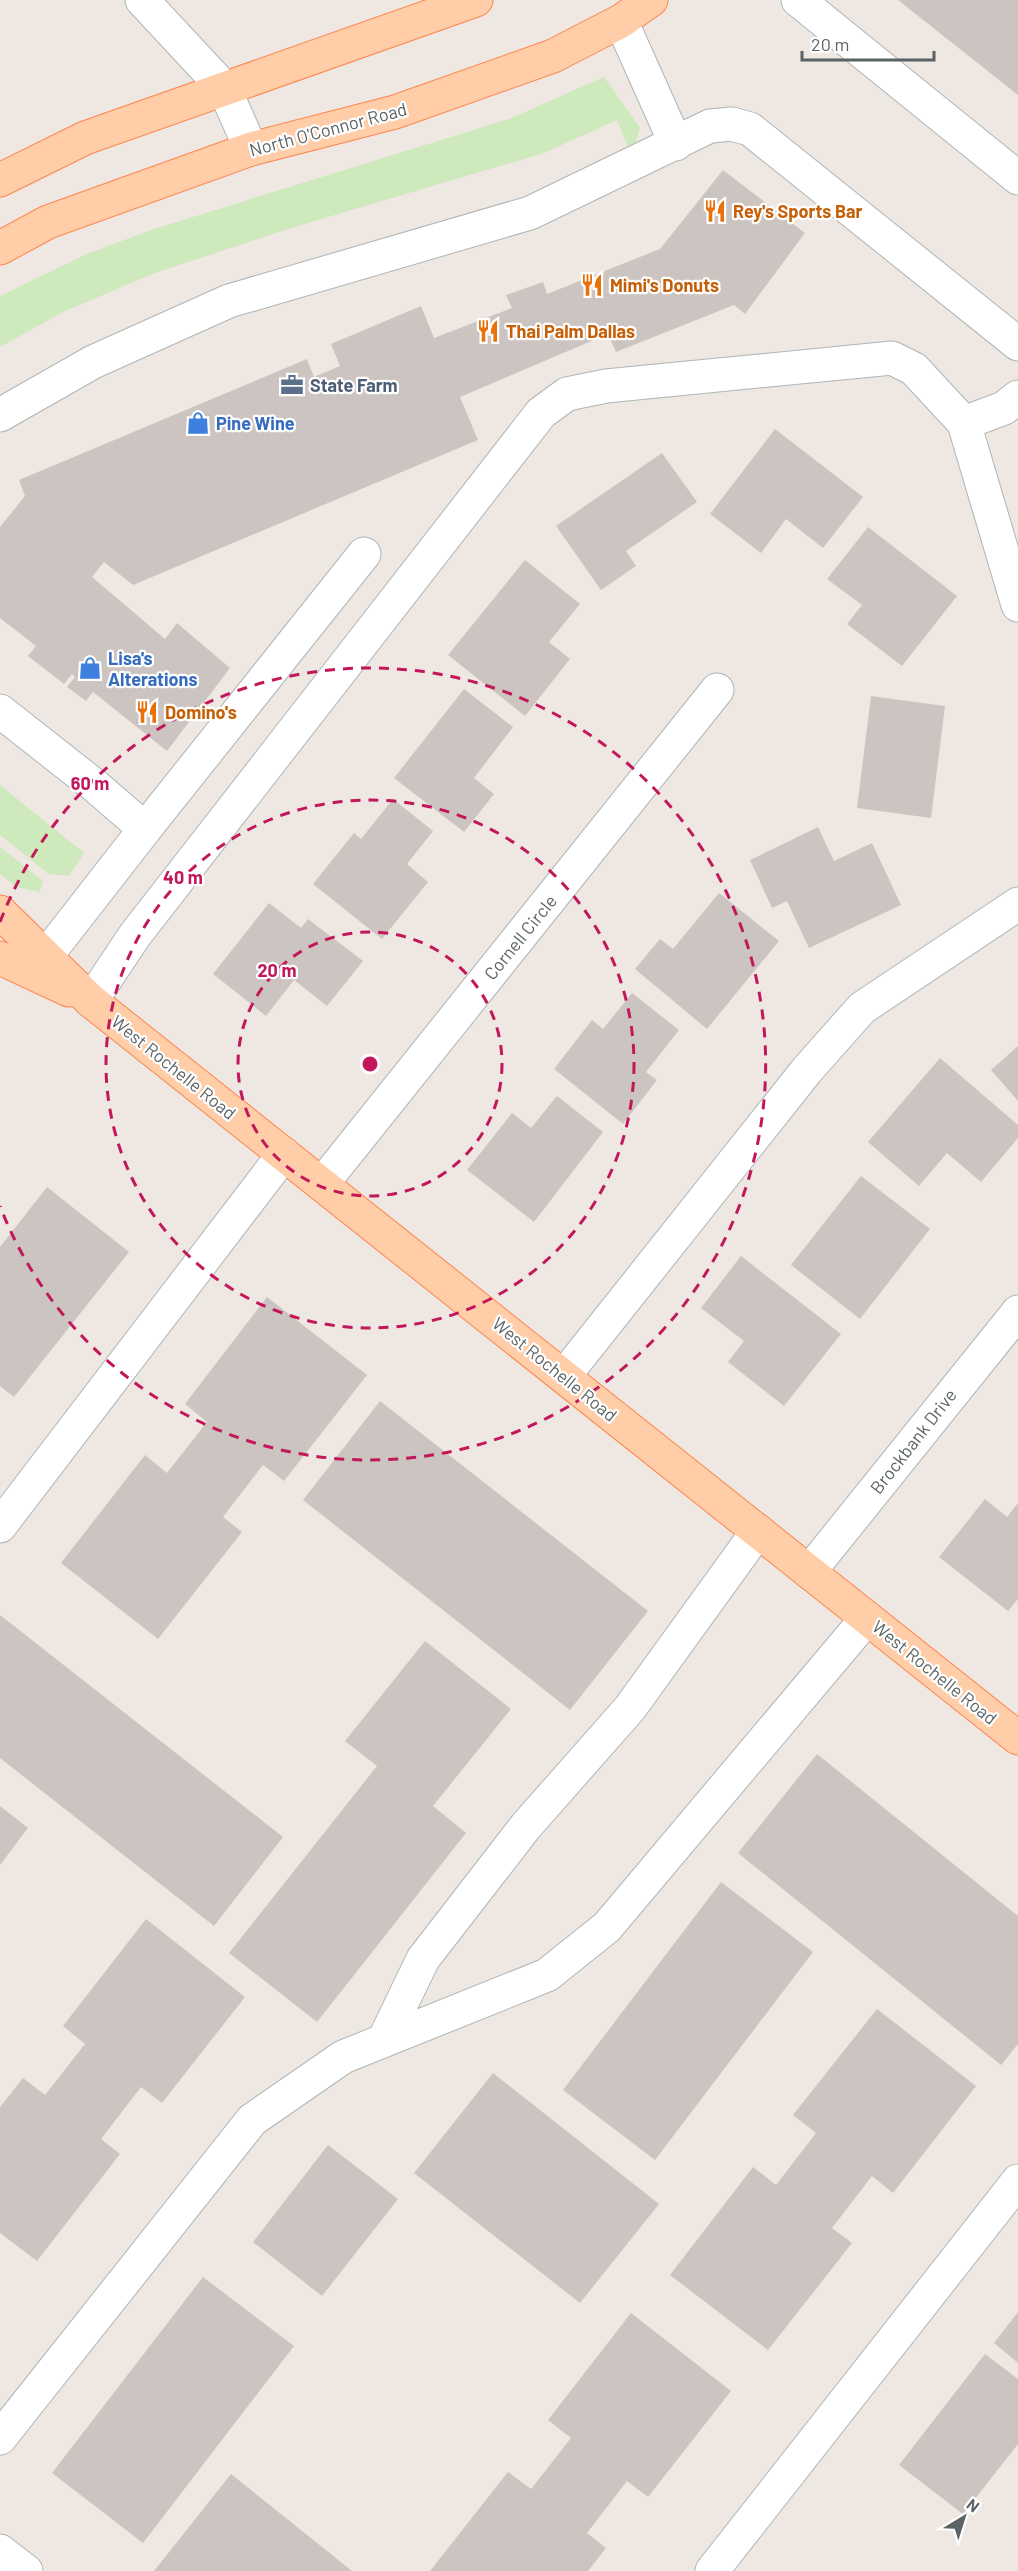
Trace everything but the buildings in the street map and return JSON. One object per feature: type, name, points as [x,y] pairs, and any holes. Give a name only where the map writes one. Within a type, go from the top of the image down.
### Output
[{"type":"main road","points":[[0,179],[86,138],[224,88],[411,25],[476,0]]},
{"type":"main road","name":"North O'Connor Road","points":[[0,248],[48,222],[251,149],[395,112],[553,56],[615,10],[651,0]]},
{"type":"main road","name":"West Rochelle Road","points":[[0,912],[91,1001],[1018,1738]]},
{"type":"main road","name":"West Rochelle Road","points":[[0,958],[91,1001]]},
{"type":"street","points":[[141,0],[224,88],[251,149]]},
{"type":"street","points":[[798,0],[1018,178]]},
{"type":"street","points":[[615,10],[676,144]]},
{"type":"street","points":[[0,415],[93,362],[229,301],[530,213],[711,126],[732,124],[750,129],[1018,344]]},
{"type":"street","points":[[91,1001],[135,935],[541,413],[553,402],[567,394],[606,386],[892,358],[914,369],[964,423],[1018,605]]},
{"type":"street","points":[[964,423],[1004,408],[1018,397]]},
{"type":"street","points":[[46,956],[364,554]]},
{"type":"street","name":"Cornell Circle","points":[[322,1184],[717,690]]},
{"type":"street","points":[[0,711],[94,785],[145,829]]},
{"type":"street","points":[[564,1376],[807,1070],[862,1008],[1018,904]]},
{"type":"street","points":[[0,1526],[284,1154]]},
{"type":"street","name":"Brockbank Drive","points":[[809,1572],[1018,1312]]},
{"type":"street","points":[[384,2040],[423,1959],[526,1826],[630,1708],[758,1531]]},
{"type":"street","points":[[0,2438],[252,2120],[343,2057],[547,1975],[607,1927],[867,1618]]},
{"type":"street","points":[[712,2571],[1018,2181]]},
{"type":"street","points":[[0,2551],[26,2571]]},
{"type":"green space","points":[[604,77],[640,128],[636,142],[628,147],[617,120],[544,153],[291,228],[152,274],[63,312],[0,347],[0,296],[87,254],[151,230],[509,119]]},
{"type":"green space","points":[[0,785],[84,853],[69,876],[49,874],[0,835]]},
{"type":"green space","points":[[0,847],[43,881],[40,892],[17,887],[0,874]]},
{"type":"place","name":"Rey's Sports Bar","points":[[715,211]]},
{"type":"place","name":"Mimi's Donuts","points":[[592,285]]},
{"type":"place","name":"Thai Palm Dallas","points":[[488,331]]},
{"type":"place","name":"State Farm","points":[[292,385]]},
{"type":"place","name":"Pine Wine","points":[[198,423]]},
{"type":"place","name":"Lisa's Alterations","points":[[90,668]]},
{"type":"place","name":"Domino's","points":[[147,712]]}]
